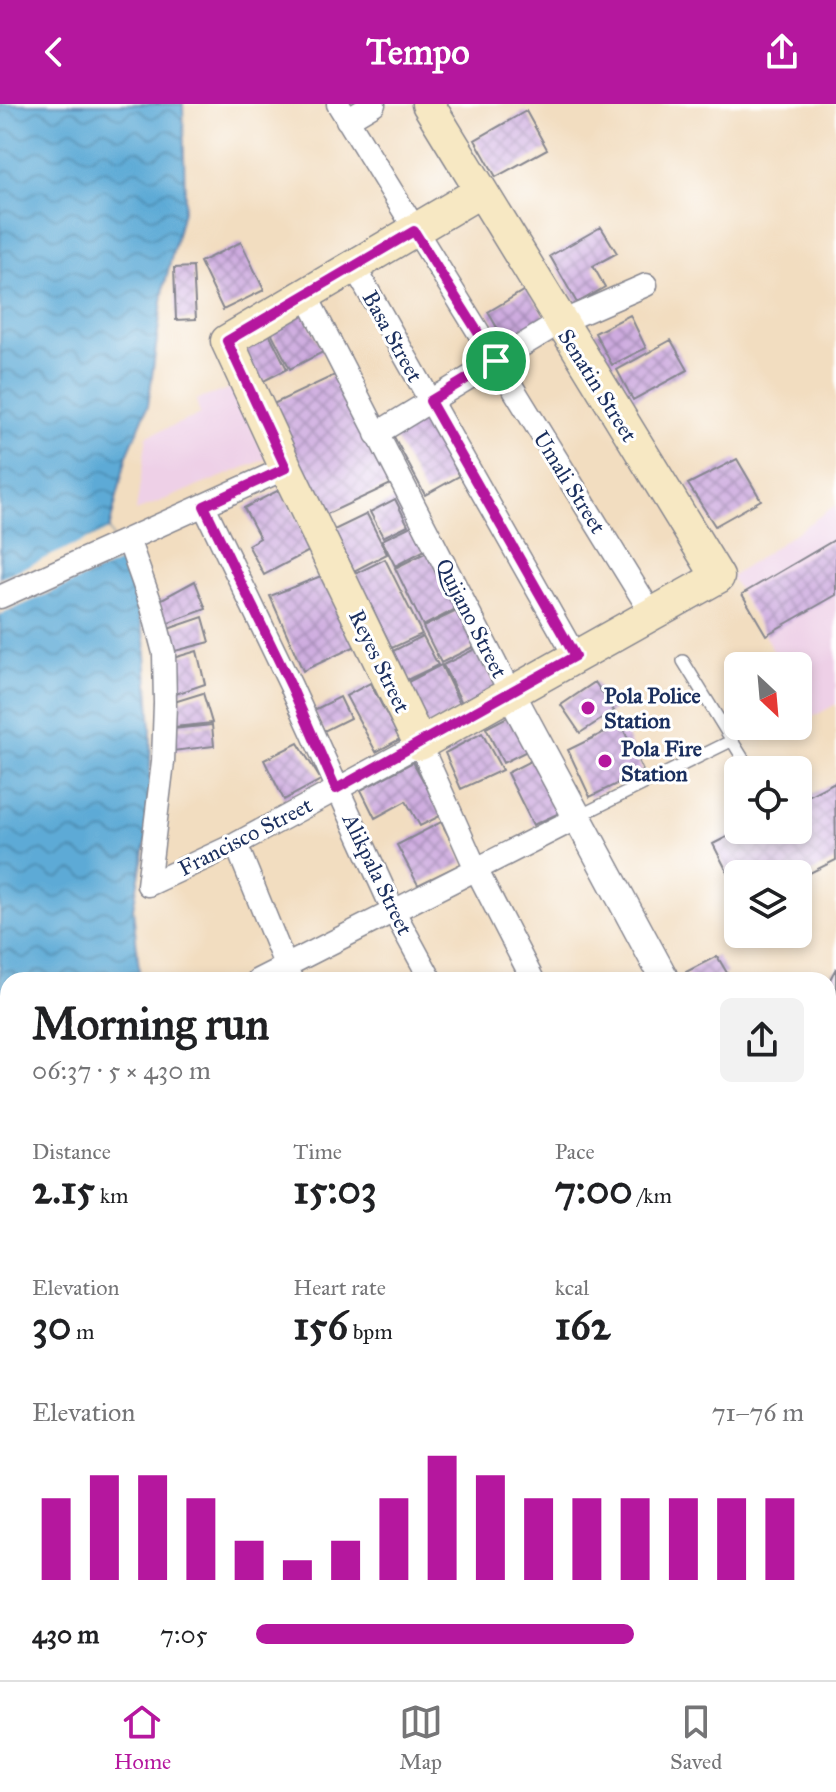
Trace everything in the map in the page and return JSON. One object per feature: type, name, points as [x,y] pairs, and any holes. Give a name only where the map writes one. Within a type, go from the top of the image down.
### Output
[{"type":"main road","name":"Senatin Street","points":[[428,104],[559,323],[718,577]]},
{"type":"main road","points":[[306,295],[481,191]]},
{"type":"main road","name":"Reyes Street","points":[[306,295],[227,341],[420,744]]},
{"type":"main road","name":"Francisco Street","points":[[420,744],[718,577]]},
{"type":"street","points":[[343,112],[374,104]]},
{"type":"street","name":"Umali Street","points":[[343,112],[652,614]]},
{"type":"street","name":"Basa Street","points":[[354,266],[575,656]]},
{"type":"street","points":[[376,434],[559,323],[646,285]]},
{"type":"street","name":"Quijano Street","points":[[306,295],[511,694],[661,972]]},
{"type":"street","points":[[0,597],[286,468]]},
{"type":"street","name":"Alikpala Street","points":[[204,506],[291,686],[393,910],[427,972]]},
{"type":"street","name":"Francisco Street","points":[[123,542],[164,653],[163,762],[148,885],[236,844],[420,744]]},
{"type":"street","name":"Reyes Street","points":[[420,744],[475,867],[529,972]]},
{"type":"street","points":[[290,972],[393,910],[577,818]]},
{"type":"street","points":[[236,844],[288,972]]},
{"type":"lane","points":[[683,661],[741,756]]},
{"type":"lane","points":[[577,818],[731,741]]},
{"type":"shaded area","points":[[232,388],[266,459],[136,511],[147,436],[200,415],[196,400]]},
{"type":"shaded area","points":[[836,505],[836,704],[812,717],[812,652],[774,652],[731,577]]},
{"type":"water","points":[[0,104],[183,104],[185,203],[164,287],[148,406],[127,455],[109,530],[130,582],[145,639],[151,729],[149,826],[133,908],[139,972],[0,972]]},
{"type":"pier","points":[[109,530],[122,561],[0,615],[0,578]]},
{"type":"building","points":[[526,111],[547,149],[496,177],[475,140]]},
{"type":"building","points":[[601,227],[617,253],[593,266],[605,287],[577,303],[550,256]]},
{"type":"building","points":[[241,242],[264,290],[223,310],[200,262]]},
{"type":"building","points":[[193,267],[196,319],[176,320],[174,268]]},
{"type":"building","points":[[528,288],[546,319],[506,343],[488,312]]},
{"type":"building","points":[[304,313],[323,352],[290,369],[270,330]]},
{"type":"building","points":[[630,315],[646,348],[612,365],[595,333]]},
{"type":"building","points":[[269,333],[287,369],[254,386],[235,350]]},
{"type":"building","points":[[671,340],[688,370],[633,400],[617,370]]},
{"type":"building","points":[[339,373],[391,484],[323,516],[271,405]]},
{"type":"building","points":[[428,413],[461,475],[425,495],[392,433]]},
{"type":"building","points":[[737,459],[761,500],[715,526],[688,484]]},
{"type":"building","points":[[281,489],[313,549],[264,575],[248,545],[260,538],[244,508]]},
{"type":"building","points":[[395,499],[408,525],[383,537],[370,512]]},
{"type":"building","points":[[367,514],[387,554],[354,571],[334,530]]},
{"type":"building","points":[[413,525],[425,550],[395,566],[382,540]]},
{"type":"building","points":[[836,539],[836,595],[766,635],[742,594]]},
{"type":"building","points":[[429,551],[458,608],[423,626],[395,568]]},
{"type":"building","points":[[385,559],[422,634],[392,648],[355,574]]},
{"type":"building","points":[[321,576],[358,645],[303,671],[270,596]]},
{"type":"building","points":[[195,581],[206,609],[166,624],[158,601]]},
{"type":"building","points":[[459,610],[477,645],[441,663],[423,627]]},
{"type":"building","points":[[203,617],[210,642],[171,652],[168,629]]},
{"type":"building","points":[[423,636],[438,665],[407,680],[393,651]]},
{"type":"building","points":[[477,648],[498,690],[464,707],[443,665]]},
{"type":"building","points":[[197,651],[205,684],[176,694],[173,658]]},
{"type":"building","points":[[441,665],[462,708],[427,726],[406,683]]},
{"type":"building","name":"Pola Police Station","points":[[595,682],[614,711],[580,733],[561,705]]},
{"type":"building","points":[[370,683],[400,739],[376,752],[346,696]]},
{"type":"building","points":[[203,693],[212,723],[174,727],[174,702]]},
{"type":"building","points":[[340,697],[350,718],[324,731],[314,710]]},
{"type":"building","points":[[517,712],[535,747],[503,763],[486,728]]},
{"type":"building","name":"Pola Fire Station","points":[[621,724],[643,771],[590,797],[568,750]]},
{"type":"building","points":[[212,725],[214,746],[173,751],[172,729]]},
{"type":"building","points":[[482,733],[502,770],[461,789],[445,753]]},
{"type":"building","points":[[298,743],[321,780],[284,800],[264,760]]},
{"type":"building","points":[[538,757],[564,811],[533,825],[507,773]]},
{"type":"building","points":[[413,762],[442,815],[420,826],[406,801],[375,818],[361,790]]},
{"type":"building","points":[[835,782],[836,860],[812,872],[812,860],[724,860],[724,866],[713,844],[724,838],[724,844],[812,844],[812,794]]},
{"type":"building","points":[[441,822],[463,863],[418,885],[397,845]]},
{"type":"building","points":[[717,956],[726,972],[686,972]]},
{"type":"place","name":"Pola Police Station","points":[[588,708]]},
{"type":"place","name":"Pola Fire Station","points":[[605,761]]},
{"type":"route","points":[[414,231],[496,361],[430,401],[575,656],[336,789],[291,686],[204,506],[286,468],[227,341],[414,231]]}]
